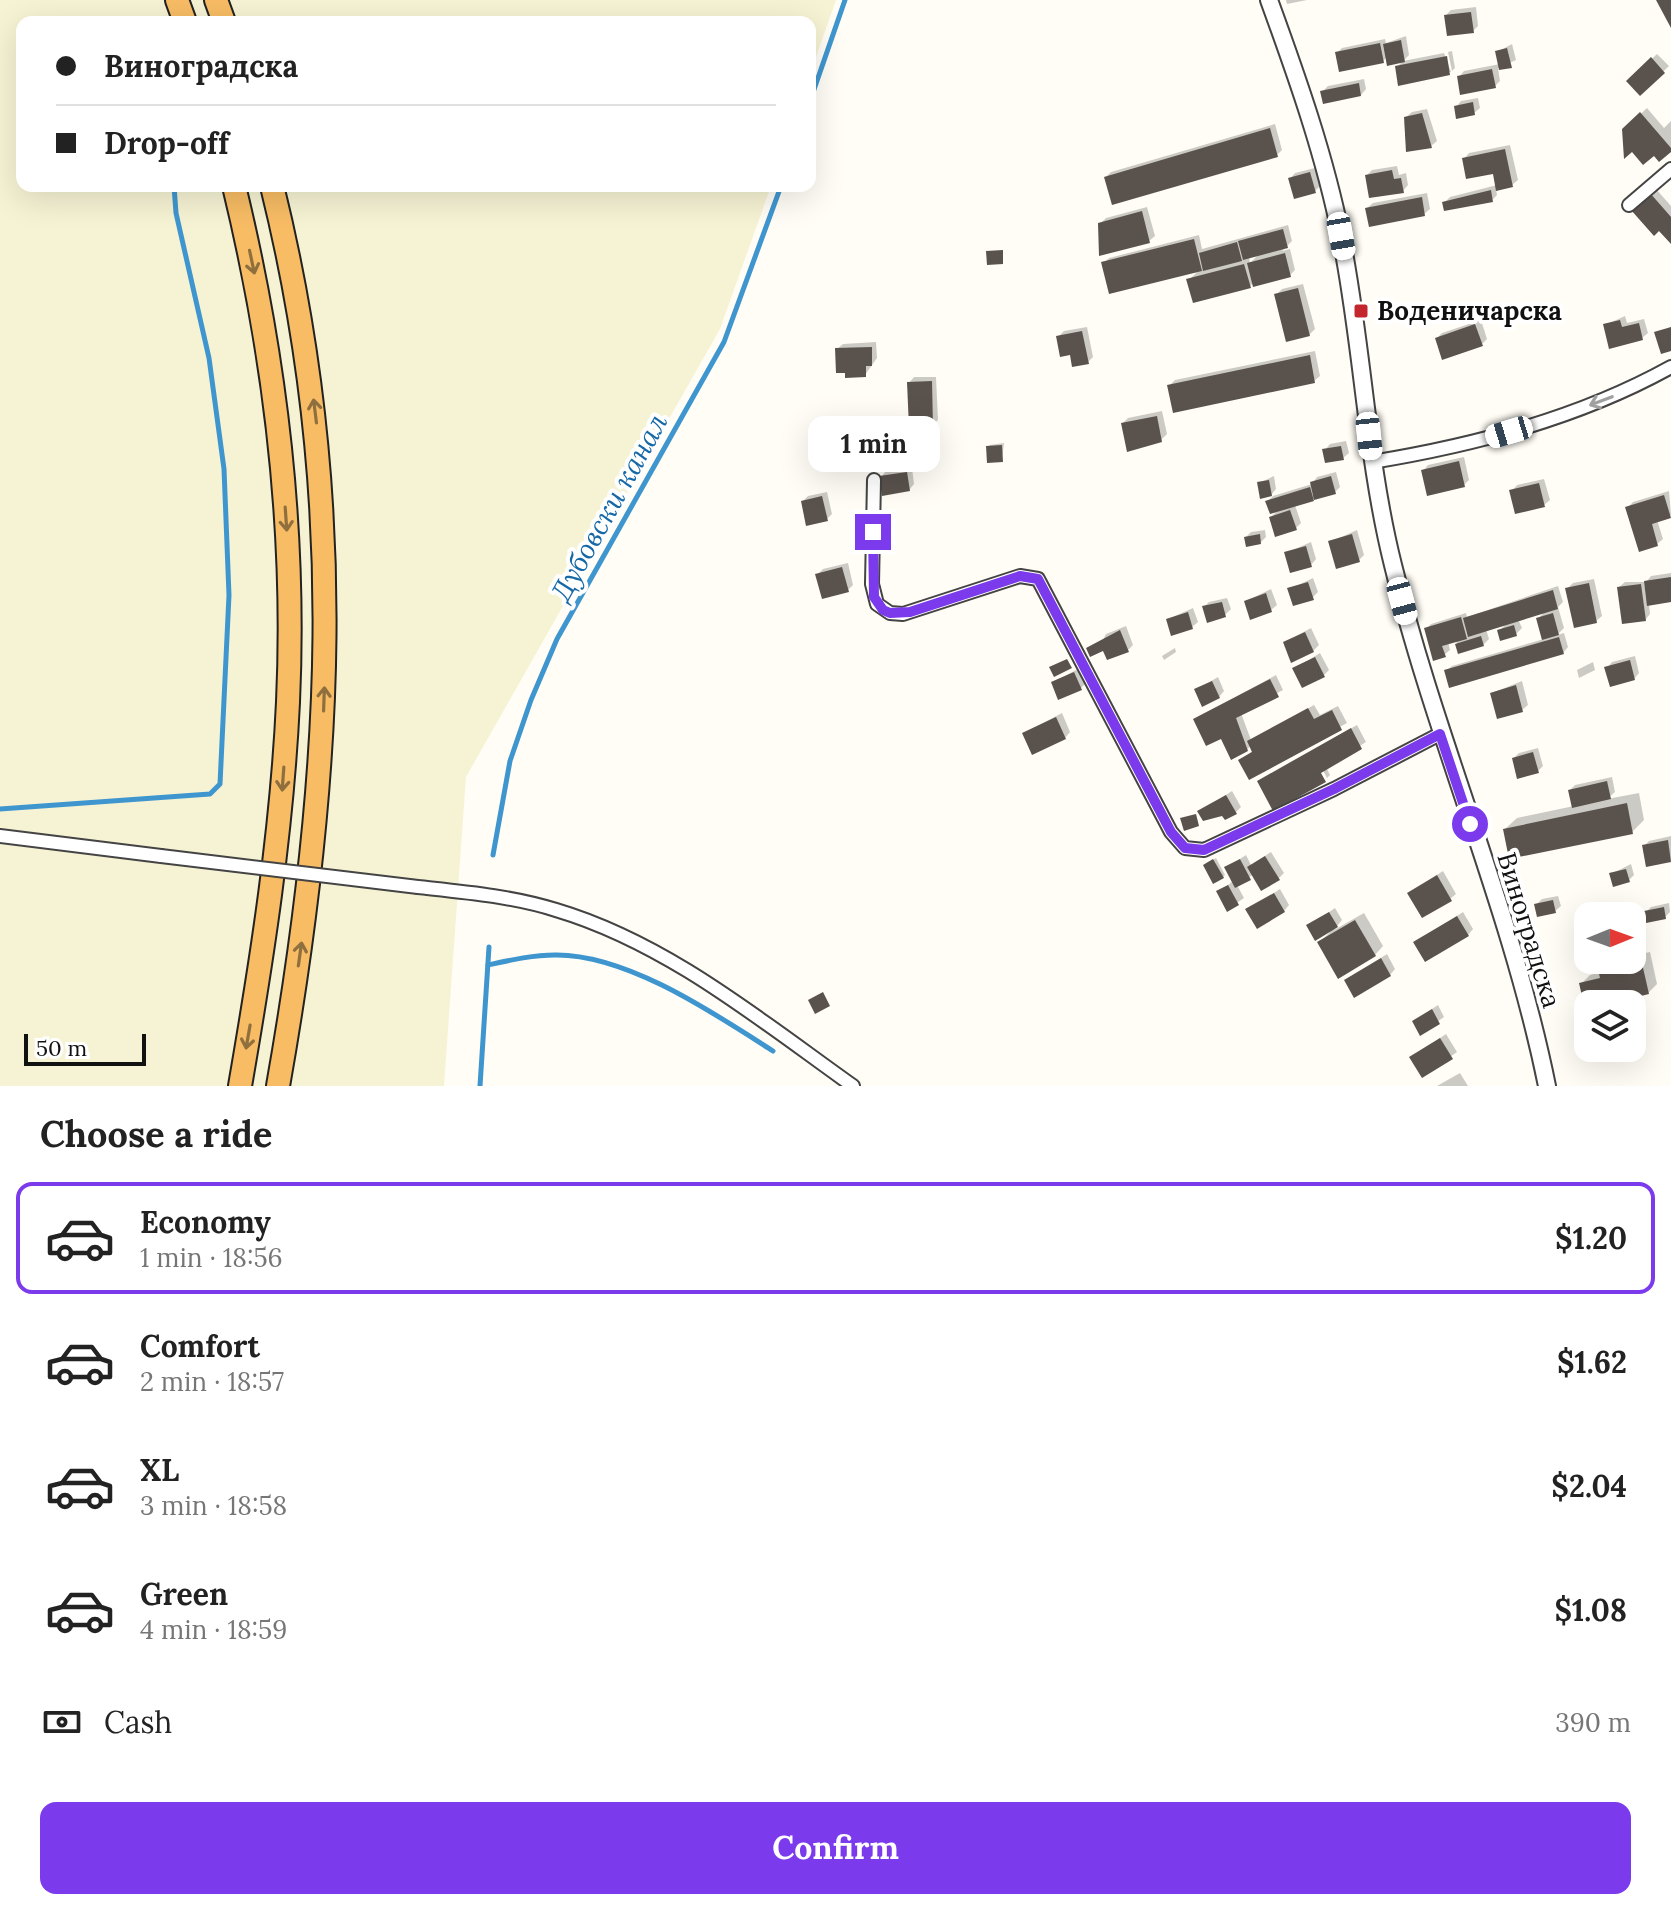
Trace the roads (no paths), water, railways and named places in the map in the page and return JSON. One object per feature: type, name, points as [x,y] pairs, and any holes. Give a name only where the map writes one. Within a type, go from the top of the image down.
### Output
[{"type":"highway","points":[[235,192],[258,291],[274,385],[288,540],[289,627],[287,715],[274,865],[240,1086]]},
{"type":"highway","points":[[273,192],[295,285],[311,382],[326,539],[326,625],[317,809],[303,935],[278,1086]]},
{"type":"street","name":"Виноградска","points":[[1269,0],[1300,88],[1341,236],[1372,462],[1394,569],[1440,734],[1514,953],[1547,1086]]},
{"type":"street","points":[[1629,205],[1671,169]]},
{"type":"street","points":[[1372,462],[1493,437],[1558,417],[1621,394],[1671,367]]},
{"type":"street","points":[[874,480],[872,584],[877,604],[890,613],[903,614],[1020,576],[1038,579],[1171,832],[1185,848],[1204,850],[1334,789],[1440,734]]},
{"type":"street","points":[[0,836],[486,894],[556,910],[614,932],[704,981],[853,1086]]},
{"type":"waterway","name":"Дубовски канал","points":[[816,84],[845,0]]},
{"type":"waterway","points":[[0,809],[210,794],[220,784],[229,595],[224,469],[209,358],[176,213],[174,192]]},
{"type":"waterway","name":"Дубовски канал","points":[[493,855],[510,761],[557,639],[724,342],[779,192]]},
{"type":"waterway","name":"Дубовски канал","points":[[480,1086],[489,947]]},
{"type":"waterway","points":[[488,965],[555,955],[583,957],[611,964],[698,1004],[773,1051]]},
{"type":"place","name":"Воденичарска","points":[[1361,311]]}]
